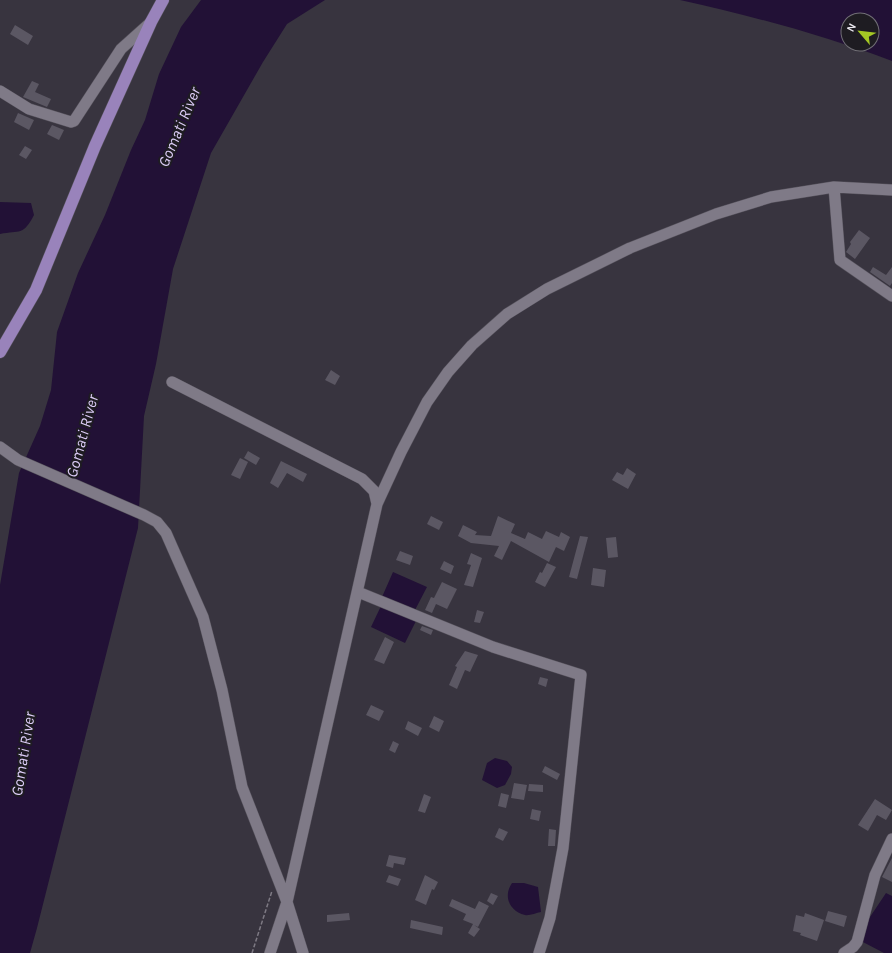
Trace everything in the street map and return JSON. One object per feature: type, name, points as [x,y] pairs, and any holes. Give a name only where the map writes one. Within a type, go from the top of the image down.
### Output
[{"type":"main road","points":[[0,352],[36,290],[95,146],[151,22],[163,0]]},
{"type":"street","points":[[0,91],[29,109],[71,122],[74,121],[121,49],[151,22]]},
{"type":"street","points":[[834,187],[840,260],[892,296]]},
{"type":"street","points":[[270,953],[287,902],[377,504],[401,452],[427,402],[448,372],[467,350],[507,314],[547,289],[630,248],[687,225],[771,197],[834,187],[892,190]]},
{"type":"street","points":[[172,382],[362,479],[374,491],[377,504]]},
{"type":"street","points":[[0,448],[18,460],[144,515],[157,522],[166,533],[204,617],[222,690],[242,787],[277,874],[303,953]]},
{"type":"street","points":[[358,592],[493,647],[581,675],[563,848],[550,918],[539,953]]},
{"type":"street","points":[[844,953],[853,947],[857,942],[875,875],[891,841]]},
{"type":"path","points":[[252,953],[263,924],[277,874]]},
{"type":"water","name":"Gomati River","points":[[201,0],[325,0],[287,24],[263,62],[211,153],[173,269],[156,364],[144,416],[138,528],[37,928],[30,953],[0,953],[0,585],[19,473],[40,426],[51,390],[57,332],[78,273],[105,215],[131,150],[145,120],[159,74],[181,27]]},
{"type":"water","points":[[680,0],[892,0],[892,61],[866,52],[880,52],[880,12],[840,12],[840,43],[761,19]]},
{"type":"water","points":[[0,202],[31,203],[34,215],[24,229],[17,232],[0,234]]},
{"type":"water","points":[[393,572],[427,587],[415,610],[382,597]]},
{"type":"water","points":[[381,606],[416,621],[405,643],[371,627]]},
{"type":"water","points":[[495,758],[507,761],[512,767],[511,774],[505,785],[497,788],[482,780],[487,763]]},
{"type":"water","points":[[512,883],[524,883],[538,887],[541,912],[527,915],[519,913],[511,907],[508,893]]},
{"type":"water","points":[[886,893],[892,896],[892,953],[884,953],[861,941],[866,923]]},
{"type":"building","points":[[15,25],[33,36],[28,45],[10,34]]},
{"type":"building","points":[[32,81],[39,84],[35,92],[51,99],[47,107],[23,97]]},
{"type":"building","points":[[18,113],[34,120],[29,130],[14,122]]},
{"type":"building","points":[[52,125],[64,130],[59,140],[47,134]]},
{"type":"building","points":[[25,146],[32,150],[26,159],[19,155]]},
{"type":"building","points":[[859,230],[870,238],[855,259],[846,252],[851,244],[850,242]]},
{"type":"building","points":[[873,267],[886,275],[892,267],[892,283],[890,286],[870,272]]},
{"type":"building","points":[[331,370],[340,376],[335,385],[325,380]]},
{"type":"building","points":[[248,451],[260,458],[256,465],[244,458]]},
{"type":"building","points":[[240,458],[248,462],[240,479],[231,475]]},
{"type":"building","points":[[281,461],[307,474],[303,482],[287,473],[278,488],[270,483]]},
{"type":"building","points":[[627,468],[636,474],[628,489],[612,480],[617,472],[623,475]]},
{"type":"building","points":[[431,516],[443,522],[439,530],[427,524]]},
{"type":"building","points":[[498,516],[515,524],[511,533],[525,539],[528,532],[542,539],[546,531],[559,537],[561,532],[570,537],[564,551],[556,547],[549,562],[511,541],[502,560],[494,556],[499,546],[471,543],[458,536],[463,525],[477,532],[475,535],[491,536]]},
{"type":"building","points":[[580,536],[588,537],[577,579],[569,577]]},
{"type":"building","points":[[616,537],[618,557],[608,558],[606,538]]},
{"type":"building","points":[[400,551],[413,556],[410,565],[396,560]]},
{"type":"building","points":[[471,553],[482,558],[473,587],[464,585],[471,565],[467,564]]},
{"type":"building","points":[[444,561],[454,566],[451,574],[440,569]]},
{"type":"building","points":[[547,563],[556,567],[545,587],[535,582]]},
{"type":"building","points":[[593,568],[606,570],[604,587],[591,585]]},
{"type":"building","points":[[442,582],[457,589],[447,609],[436,604],[432,613],[425,610],[431,597],[434,598]]},
{"type":"building","points":[[477,610],[484,612],[480,623],[474,622]]},
{"type":"building","points":[[422,626],[433,630],[431,635],[420,630]]},
{"type":"building","points":[[385,637],[394,642],[384,664],[374,660]]},
{"type":"building","points":[[465,651],[478,655],[470,672],[465,670],[457,689],[449,685],[457,667],[455,666]]},
{"type":"building","points":[[540,677],[548,679],[546,687],[538,684]]},
{"type":"building","points":[[371,705],[384,711],[379,721],[366,715]]},
{"type":"building","points":[[434,716],[444,721],[439,732],[429,727]]},
{"type":"building","points":[[408,721],[422,728],[418,736],[405,729]]},
{"type":"building","points":[[393,741],[399,744],[395,753],[389,750]]},
{"type":"building","points":[[545,766],[560,774],[557,780],[542,772]]},
{"type":"building","points":[[514,783],[527,785],[524,800],[511,798]]},
{"type":"building","points":[[529,784],[543,785],[543,792],[528,791]]},
{"type":"building","points":[[501,793],[509,795],[506,808],[498,806]]},
{"type":"building","points":[[424,794],[431,797],[425,813],[418,811]]},
{"type":"building","points":[[875,799],[892,810],[886,820],[877,815],[868,831],[858,825]]},
{"type":"building","points":[[532,809],[541,811],[539,821],[530,819]]},
{"type":"building","points":[[499,828],[508,832],[503,841],[495,837]]},
{"type":"building","points":[[549,829],[556,830],[555,846],[548,846]]},
{"type":"building","points":[[389,855],[406,858],[404,865],[394,863],[393,868],[386,866]]},
{"type":"building","points":[[892,858],[892,882],[882,877]]},
{"type":"building","points":[[389,875],[401,879],[398,886],[386,882]]},
{"type":"building","points":[[425,875],[438,882],[434,890],[432,889],[426,905],[415,900]]},
{"type":"building","points":[[491,893],[498,896],[493,905],[487,901]]},
{"type":"building","points":[[452,899],[475,909],[479,901],[489,906],[478,927],[474,925],[480,929],[474,937],[468,933],[473,924],[463,920],[466,914],[449,906]]},
{"type":"building","points":[[828,911],[847,916],[844,927],[825,921]]},
{"type":"building","points":[[349,913],[350,920],[327,922],[327,915]]},
{"type":"building","points":[[805,913],[824,920],[817,941],[800,935],[801,933],[793,931],[796,915],[804,917]]},
{"type":"building","points":[[411,920],[443,927],[442,935],[410,928]]}]
